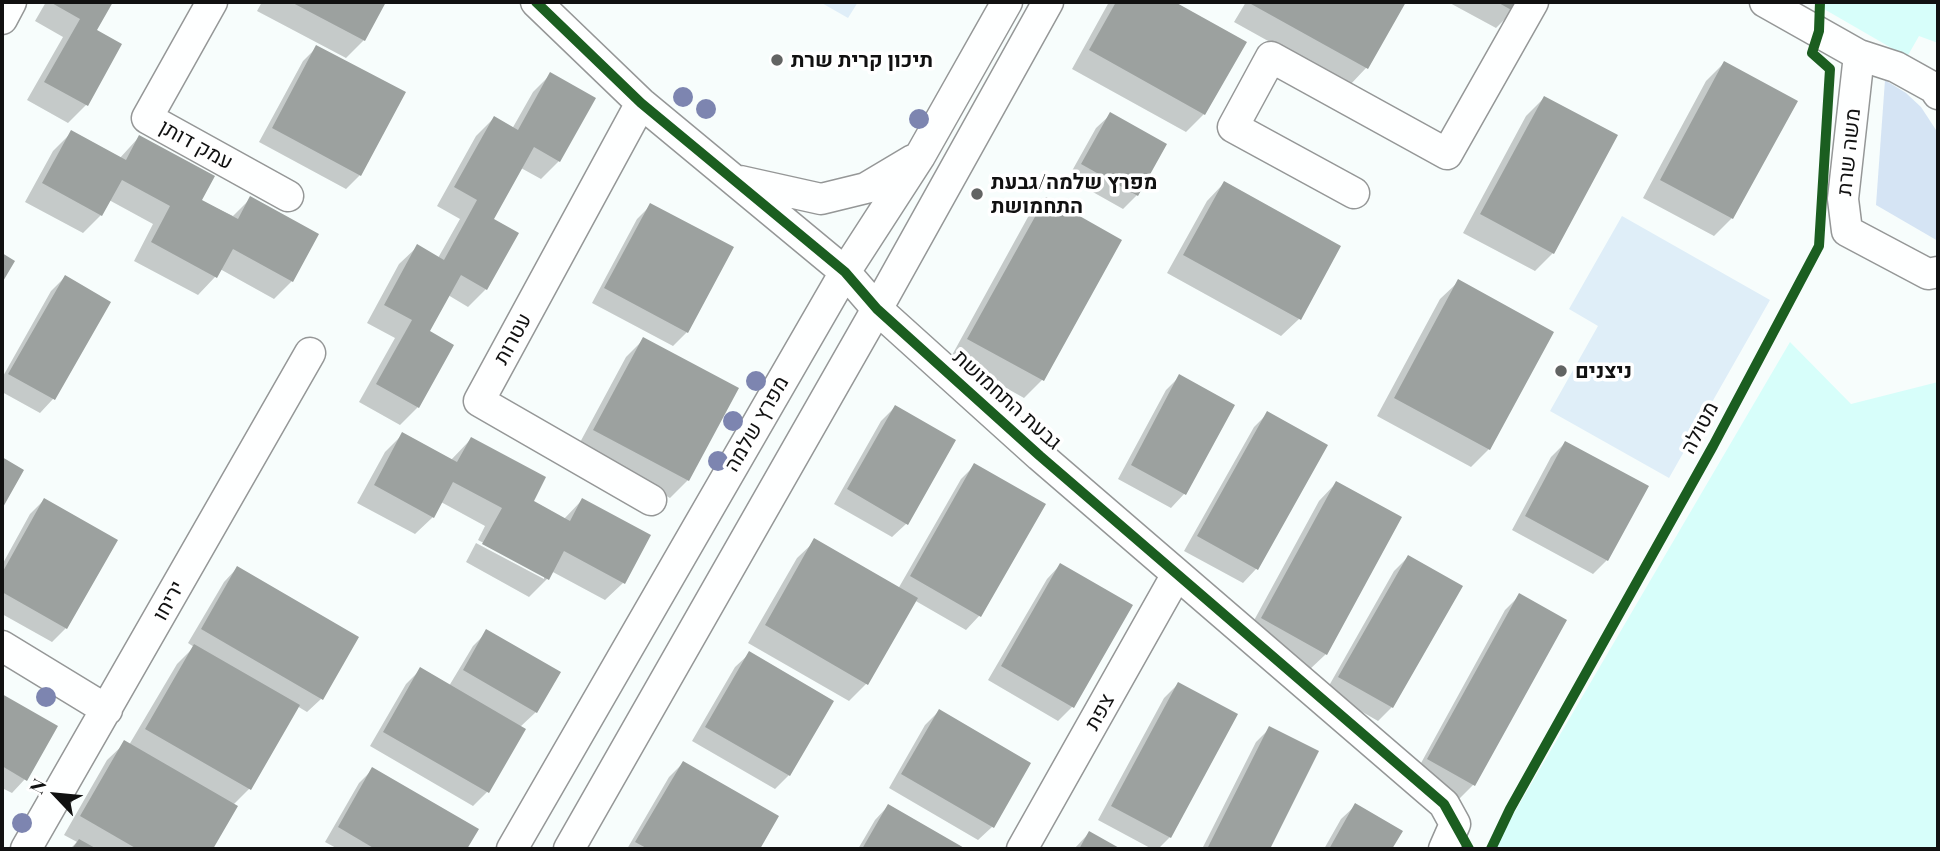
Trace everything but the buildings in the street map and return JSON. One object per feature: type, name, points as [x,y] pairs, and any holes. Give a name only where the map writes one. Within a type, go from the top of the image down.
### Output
[{"type":"street","points":[[2,19],[11,2]]},
{"type":"street","name":"עמק דותן","points":[[212,2],[147,118],[288,196]]},
{"type":"street","name":"גבעת התחמושת","points":[[536,2],[641,103],[845,272],[877,309],[1040,456],[1444,804],[1449,836]]},
{"type":"street","name":"מפרץ שלמה","points":[[512,849],[845,272],[920,156],[1007,2]]},
{"type":"street","points":[[569,849],[877,309],[1048,2]]},
{"type":"street","points":[[1354,193],[1233,127],[1271,57],[1447,154],[1533,2]]},
{"type":"street","points":[[1765,2],[1859,55],[1896,67],[1934,88],[1938,94]]},
{"type":"street","name":"משה שרת","points":[[1859,55],[1843,199],[1847,231],[1928,274],[1938,272]]},
{"type":"street","name":"עטרות","points":[[641,103],[479,401],[651,500]]},
{"type":"street","points":[[736,180],[821,199],[866,188],[920,156]]},
{"type":"street","name":"יריחו","points":[[26,849],[310,353]]},
{"type":"street","name":"צפת","points":[[1022,849],[1177,574]]},
{"type":"street","points":[[2,646],[107,710]]},
{"type":"shaded area","points":[[820,2],[858,2],[848,18]]},
{"type":"shaded area","points":[[1885,80],[1906,93],[1921,107],[1938,133],[1938,241],[1876,205]]},
{"type":"shaded area","points":[[1622,216],[1770,300],[1669,478],[1550,411],[1598,326],[1569,309]]},
{"type":"sand","points":[[1823,2],[1938,2],[1938,43],[1919,36],[1907,57],[1824,9]]},
{"type":"sand","points":[[1790,342],[1851,404],[1938,382],[1938,849],[1493,849]]},
{"type":"cycle path","points":[[536,2],[641,103],[845,272],[877,309],[1040,456],[1444,804],[1469,849]]},
{"type":"cycle path","name":"מטולה","points":[[1491,849],[1510,809],[1713,446],[1819,246],[1830,69],[1812,53],[1819,31],[1820,2]]},
{"type":"place","name":"תיכון קרית שרת","points":[[777,60]]},
{"type":"place","name":"מפרץ שלמה/גבעת התחמושת","points":[[977,194]]},
{"type":"place","name":"ניצנים","points":[[1561,371]]}]
